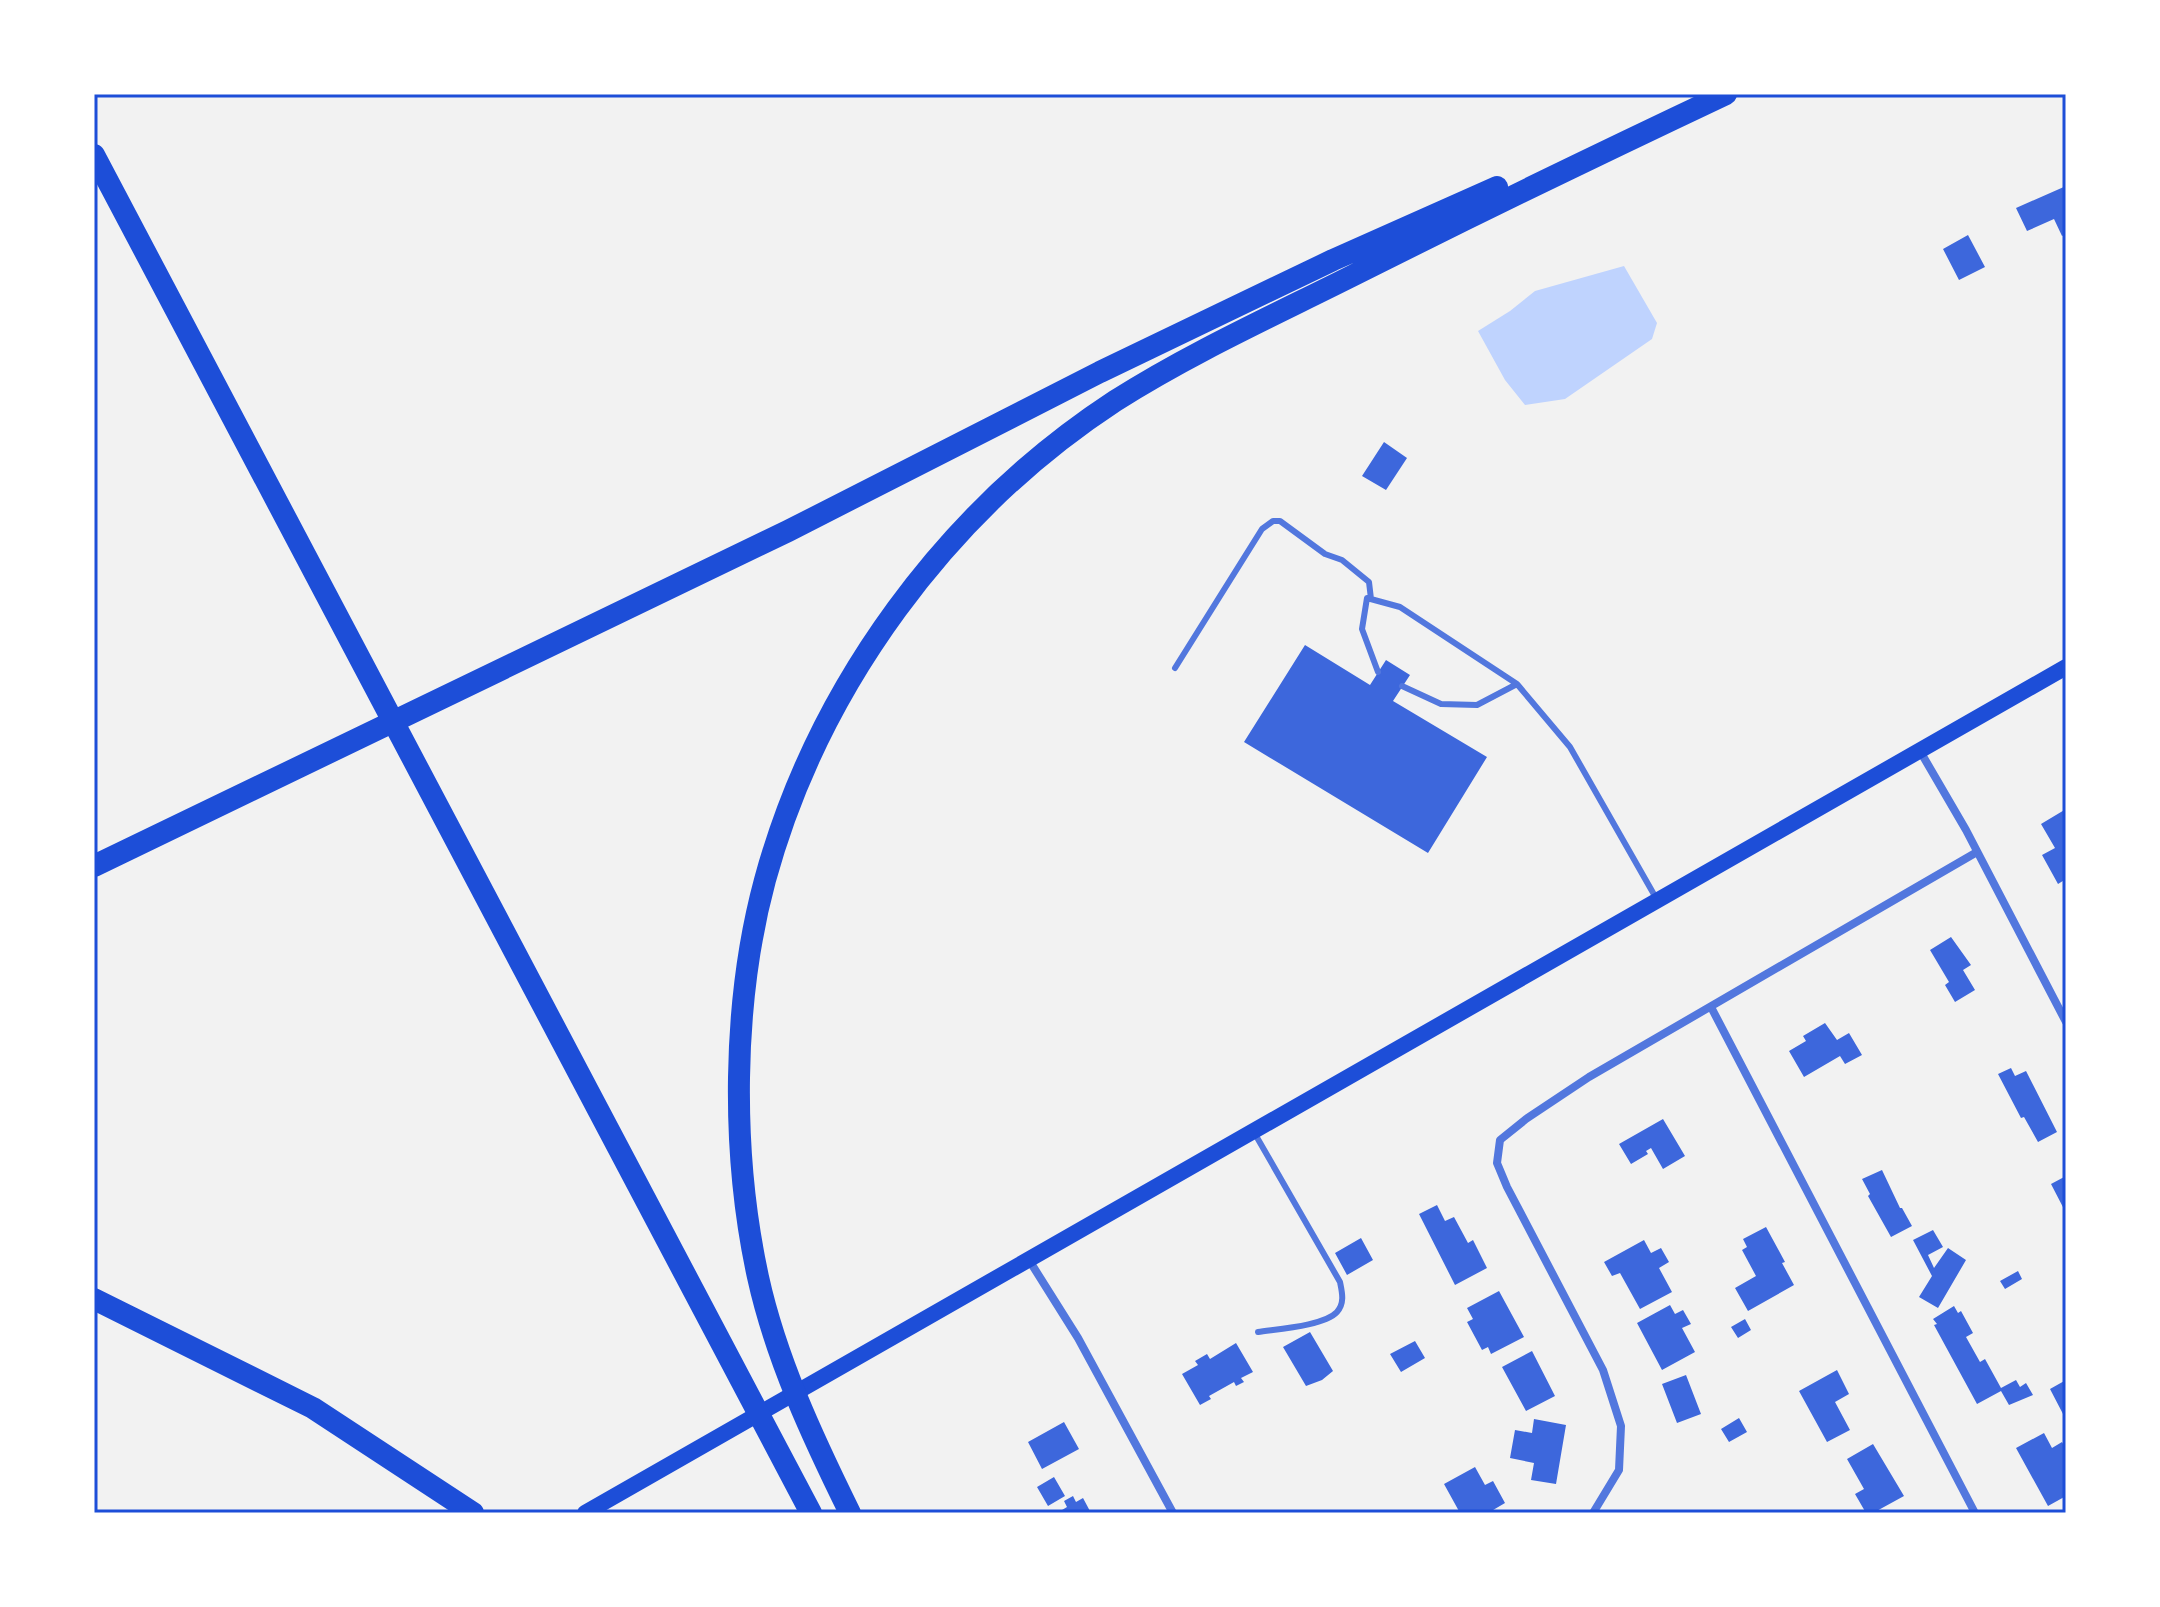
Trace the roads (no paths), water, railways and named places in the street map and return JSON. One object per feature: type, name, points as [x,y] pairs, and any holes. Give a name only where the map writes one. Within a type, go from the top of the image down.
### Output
[{"type":"highway","points":[[94,866],[788,531],[1100,372],[1333,260],[1717,94]]},
{"type":"highway","points":[[850,1513],[831,1475],[772,1331],[749,1225],[741,1158],[739,1082],[742,1034],[765,880],[801,778],[831,715],[898,606],[961,531],[1014,479],[1115,402],[1194,355],[1262,320],[1726,94]]},
{"type":"highway","points":[[94,155],[806,1506]]},
{"type":"highway","points":[[94,1299],[313,1408],[470,1510]]},
{"type":"main road","points":[[585,1513],[2066,667]]},
{"type":"street","points":[[1920,751],[2066,1022]]},
{"type":"street","points":[[1593,1513],[1619,1470],[1621,1426],[1603,1370],[1507,1187],[1497,1163],[1500,1140],[1589,1077],[1977,852]]},
{"type":"street","points":[[1711,1007],[1975,1513]]},
{"type":"street","points":[[1028,1259],[1078,1338],[1173,1513]]},
{"type":"lane","points":[[1175,668],[1262,529],[1273,521],[1280,521],[1325,554],[1342,560],[1369,582],[1371,599]]},
{"type":"lane","points":[[1378,672],[1362,629],[1367,598],[1400,607],[1517,684],[1570,747],[1657,901]]},
{"type":"lane","points":[[1402,686],[1441,704],[1477,705],[1517,684]]},
{"type":"lane","points":[[1253,1131],[1340,1282],[1343,1298],[1338,1311],[1326,1319],[1258,1332]]},
{"type":"water","points":[[1624,266],[1657,323],[1652,339],[1565,399],[1525,405],[1505,380],[1478,331],[1535,291]]}]
